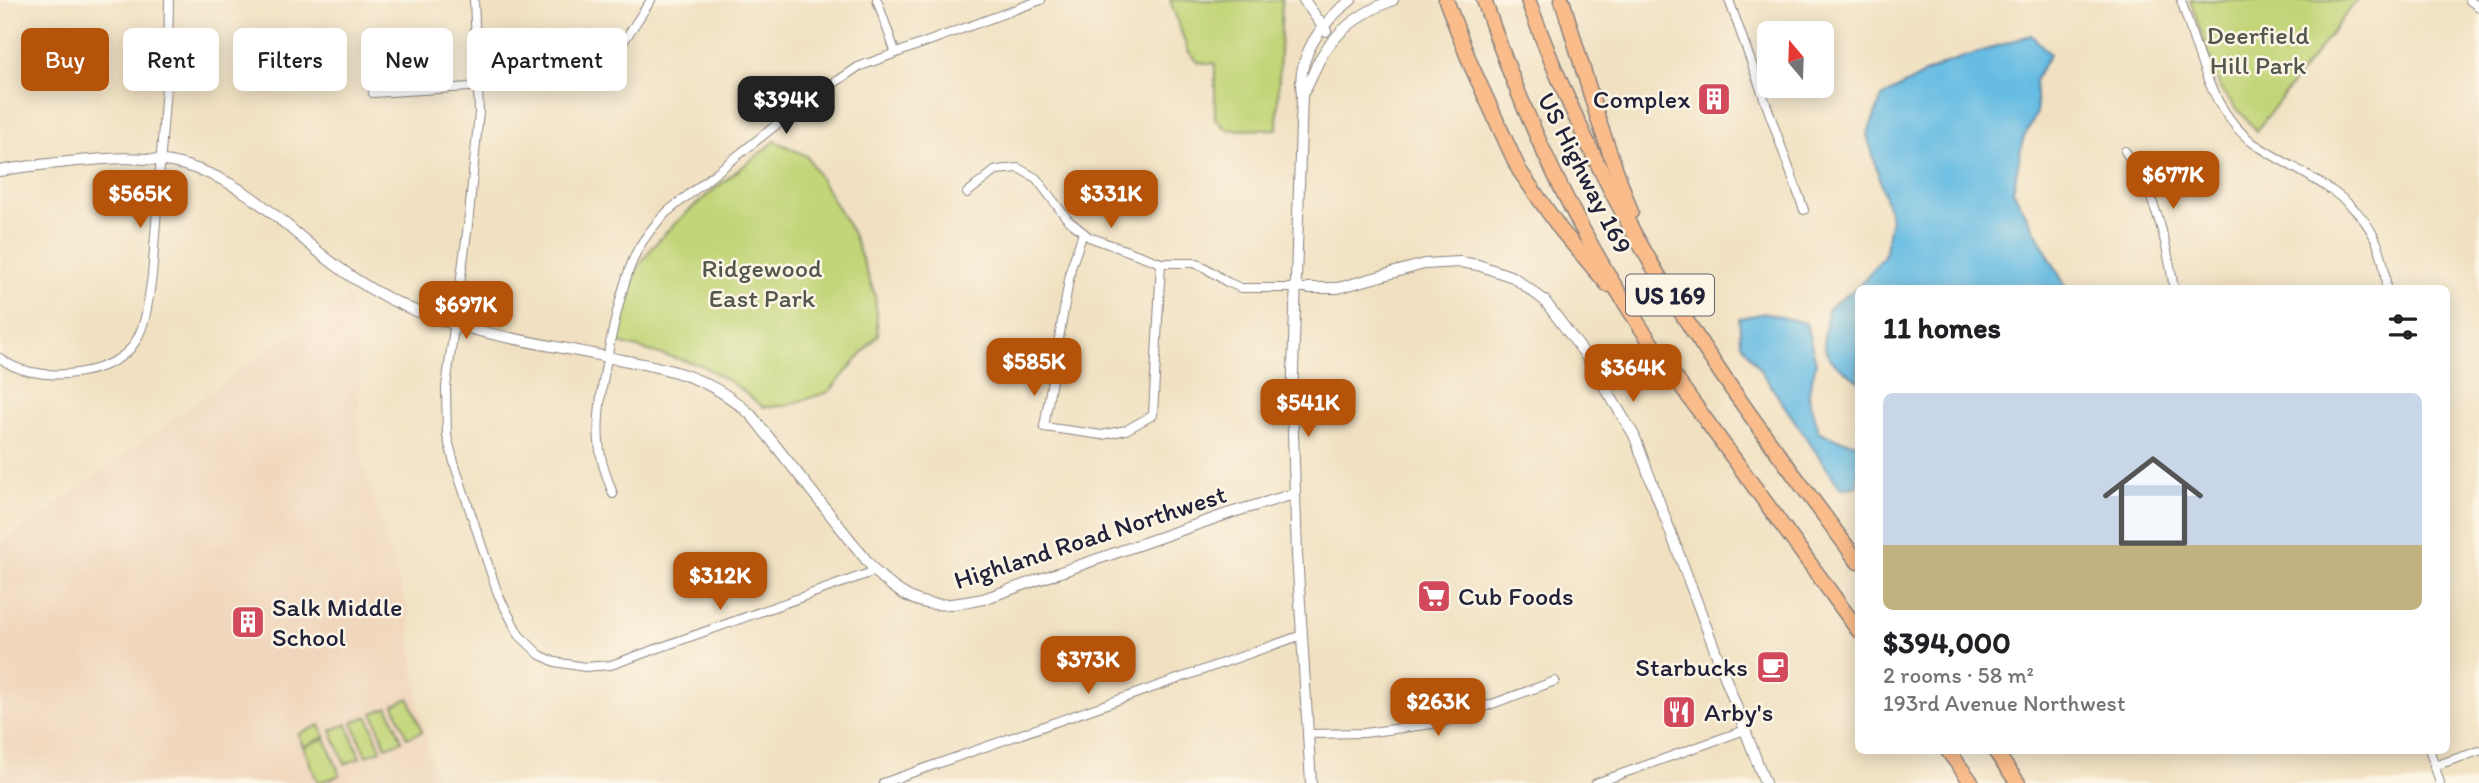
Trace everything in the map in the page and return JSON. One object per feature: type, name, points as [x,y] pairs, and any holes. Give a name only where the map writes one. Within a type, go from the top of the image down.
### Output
[{"type":"highway","points":[[1446,0],[1470,63],[1519,170],[1561,230],[1627,306]]},
{"type":"highway","name":"US Highway 169","points":[[1528,0],[1566,100],[1587,145],[1607,186],[1665,287],[1705,350],[1855,558]]},
{"type":"highway","points":[[1562,0],[1626,203],[1665,287]]},
{"type":"highway","name":"US Highway 169","points":[[1485,4],[1511,77],[1548,162],[1568,204],[1627,306],[1855,626]]},
{"type":"highway","points":[[1950,754],[1972,783]]},
{"type":"highway","points":[[1997,754],[2018,783]]},
{"type":"street","points":[[0,358],[27,372],[71,373],[113,362],[131,347],[138,337],[147,309],[161,161],[169,59],[169,0]]},
{"type":"street","points":[[474,0],[476,28]]},
{"type":"street","points":[[627,36],[651,0]]},
{"type":"street","points":[[877,0],[895,51]]},
{"type":"street","points":[[613,494],[600,453],[600,408],[630,268],[645,238],[655,225],[697,188],[828,86],[859,66],[1041,0]]},
{"type":"street","points":[[1304,0],[1333,40]]},
{"type":"street","points":[[1311,783],[1294,494],[1292,390],[1303,94],[1300,82],[1304,64],[1323,27],[1351,0]]},
{"type":"street","points":[[1303,94],[1322,55],[1333,40],[1356,18],[1393,0]]},
{"type":"street","points":[[1729,0],[1804,210]]},
{"type":"street","points":[[2181,0],[2208,82],[2223,112],[2237,130],[2253,143],[2328,186],[2351,205],[2375,240],[2384,267],[2386,285]]},
{"type":"street","points":[[2469,0],[2479,7]]},
{"type":"street","points":[[373,93],[467,86]]},
{"type":"street","points":[[479,91],[476,155],[446,387],[446,421],[455,466],[498,594],[511,623],[528,645],[540,655],[565,665],[598,667],[627,660],[875,571]]},
{"type":"street","points":[[2125,151],[2138,170],[2158,214],[2167,243],[2173,285]]},
{"type":"street","name":"Highland Road Northwest","points":[[0,171],[123,158],[161,161],[203,171],[238,187],[356,279],[411,309],[454,323],[687,374],[706,382],[738,402],[765,431],[875,571],[905,597],[920,602],[936,605],[966,603],[1048,578],[1230,513],[1294,494]]},
{"type":"street","points":[[967,194],[996,170],[1018,168],[1036,178],[1068,220],[1083,233],[1161,263],[1194,263],[1241,288],[1338,288],[1424,264],[1460,262],[1513,277],[1544,300],[1584,353],[1634,435],[1765,783]]},
{"type":"street","points":[[1083,233],[1071,268],[1044,427],[1102,435],[1126,430],[1153,415],[1161,263]]},
{"type":"street","points":[[883,783],[1302,635]]},
{"type":"street","points":[[1308,734],[1364,733],[1440,723],[1555,681]]},
{"type":"street","points":[[1596,783],[1745,730]]},
{"type":"street","points":[[2434,766],[2479,751]]},
{"type":"street","points":[[2431,754],[2440,783]]},
{"type":"shaded area","points":[[350,296],[358,336],[360,452],[408,613],[419,706],[436,783],[0,783],[0,777],[7,770],[0,712],[0,545],[281,341]]},
{"type":"green space","points":[[1170,0],[1282,0],[1277,129],[1227,130],[1215,118],[1215,64],[1198,62],[1188,51]]},
{"type":"green space","name":"Deerfield Hill Park","points":[[2190,0],[2357,0],[2256,131],[2221,90]]},
{"type":"green space","name":"Ridgewood East Park","points":[[775,141],[807,156],[853,234],[875,295],[878,335],[829,392],[785,406],[763,407],[735,385],[701,365],[619,343],[631,283],[652,249],[666,232],[702,199]]},
{"type":"green space","points":[[409,698],[422,732],[407,738],[394,705]]},
{"type":"green space","points":[[388,707],[402,741],[386,747],[373,713]]},
{"type":"green space","points":[[368,716],[381,750],[366,756],[352,722]]},
{"type":"green space","points":[[347,724],[360,758],[345,764],[331,730]]},
{"type":"green space","points":[[320,725],[325,737],[305,746],[325,738],[340,775],[318,783],[298,734]]},
{"type":"water","points":[[2031,35],[2050,54],[2035,80],[2037,113],[2023,139],[2013,191],[2065,285],[1860,285],[1884,256],[1891,218],[1867,135],[1882,97],[1943,64]]},
{"type":"water","points":[[1855,289],[1855,379],[1826,352],[1824,335],[1828,308]]},
{"type":"water","points":[[1766,313],[1806,323],[1816,363],[1808,396],[1818,431],[1855,443],[1855,487],[1841,489],[1741,342],[1739,318]]},
{"type":"place","name":"Complex","points":[[1714,99]]},
{"type":"place","name":"Cub Foods","points":[[1434,596]]},
{"type":"place","name":"Salk Middle School","points":[[248,622]]},
{"type":"place","name":"Starbucks","points":[[1773,667]]},
{"type":"place","name":"Arby's","points":[[1679,712]]}]
